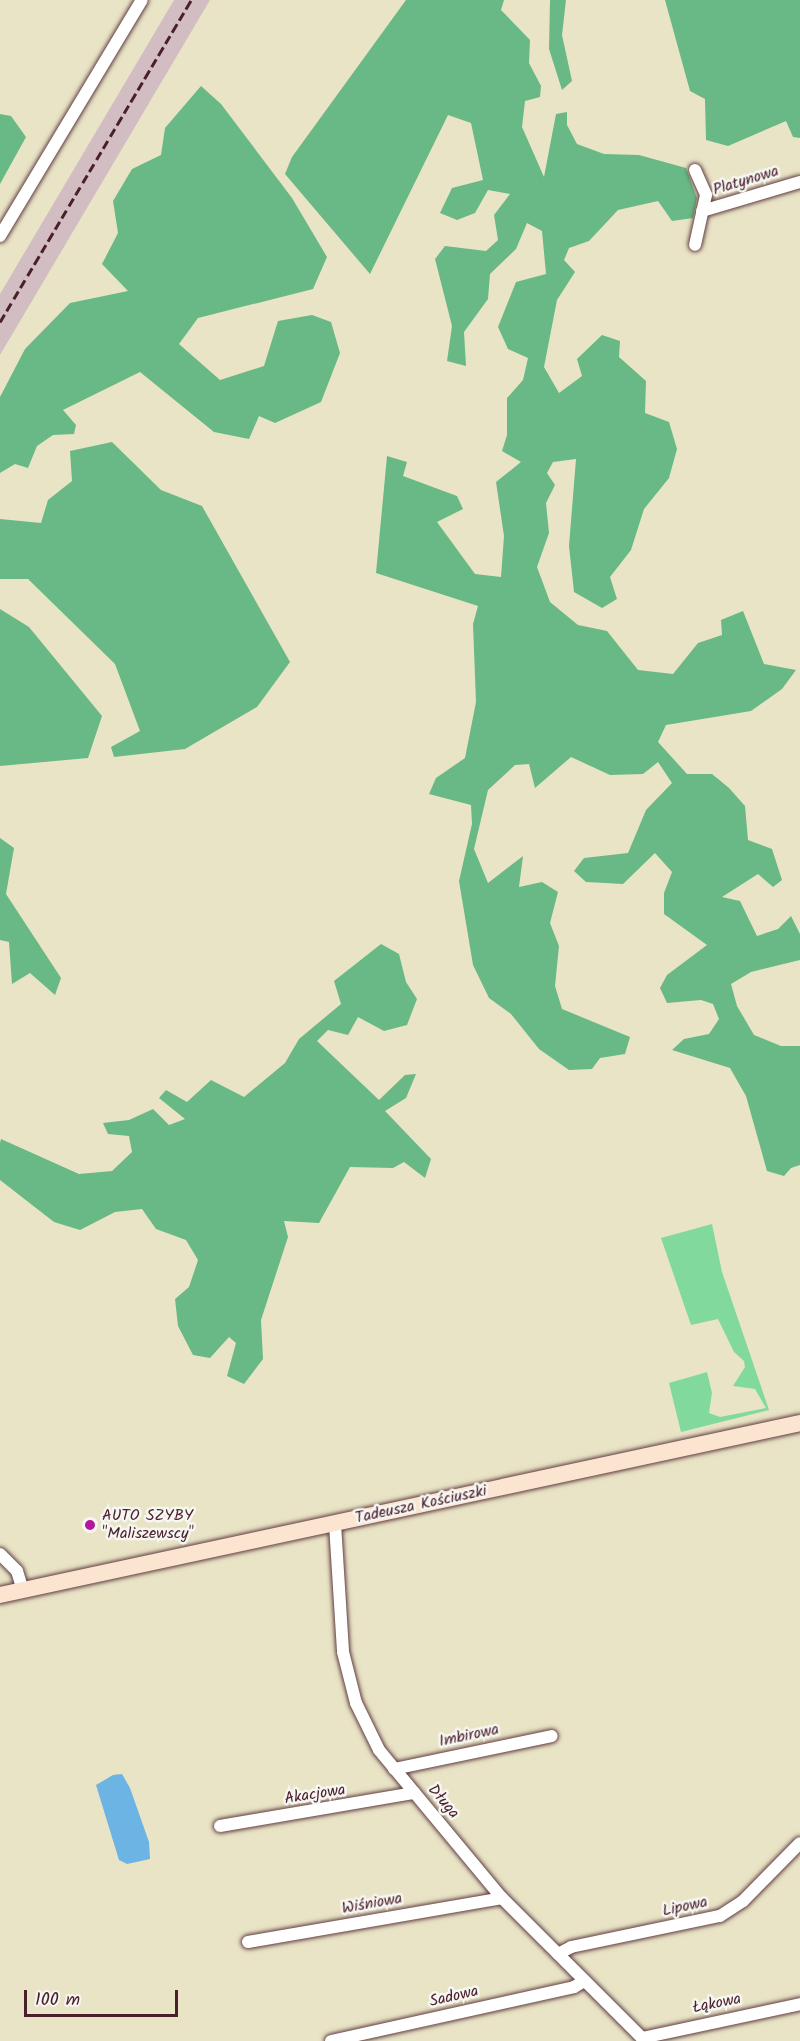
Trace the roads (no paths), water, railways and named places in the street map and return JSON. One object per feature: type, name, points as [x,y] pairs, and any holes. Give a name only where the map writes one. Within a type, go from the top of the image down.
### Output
[{"type":"main road","name":"Tadeusza Kościuszki","points":[[0,1595],[42,1588],[800,1423]]},
{"type":"street","points":[[0,236],[142,0]]},
{"type":"street","points":[[695,170],[706,195],[696,245]]},
{"type":"street","name":"Platynowa","points":[[702,211],[800,182]]},
{"type":"street","name":"Długa","points":[[335,1524],[343,1652],[366,1725],[394,1769],[502,1898],[644,2040]]},
{"type":"street","points":[[0,1554],[16,1571],[23,1592]]},
{"type":"street","name":"Imbirowa","points":[[394,1769],[552,1736]]},
{"type":"street","name":"Akacjowa","points":[[220,1826],[414,1794]]},
{"type":"street","name":"Lipowa","points":[[558,1954],[571,1947],[720,1916],[743,1901],[797,1845]]},
{"type":"street","name":"Wiśniowa","points":[[248,1942],[502,1898]]},
{"type":"street","name":"Sadowa","points":[[330,2041],[574,1987],[584,1981]]},
{"type":"street","name":"Łąkowa","points":[[644,2040],[800,2004]]},
{"type":"water","points":[[122,1774],[130,1788],[149,1842],[150,1859],[127,1864],[119,1860],[96,1785],[113,1775]]},
{"type":"railway","points":[[0,322],[191,0]]},
{"type":"place","name":"AUTO SZYBY \"Maliszewscy\"","points":[[90,1525]]}]
